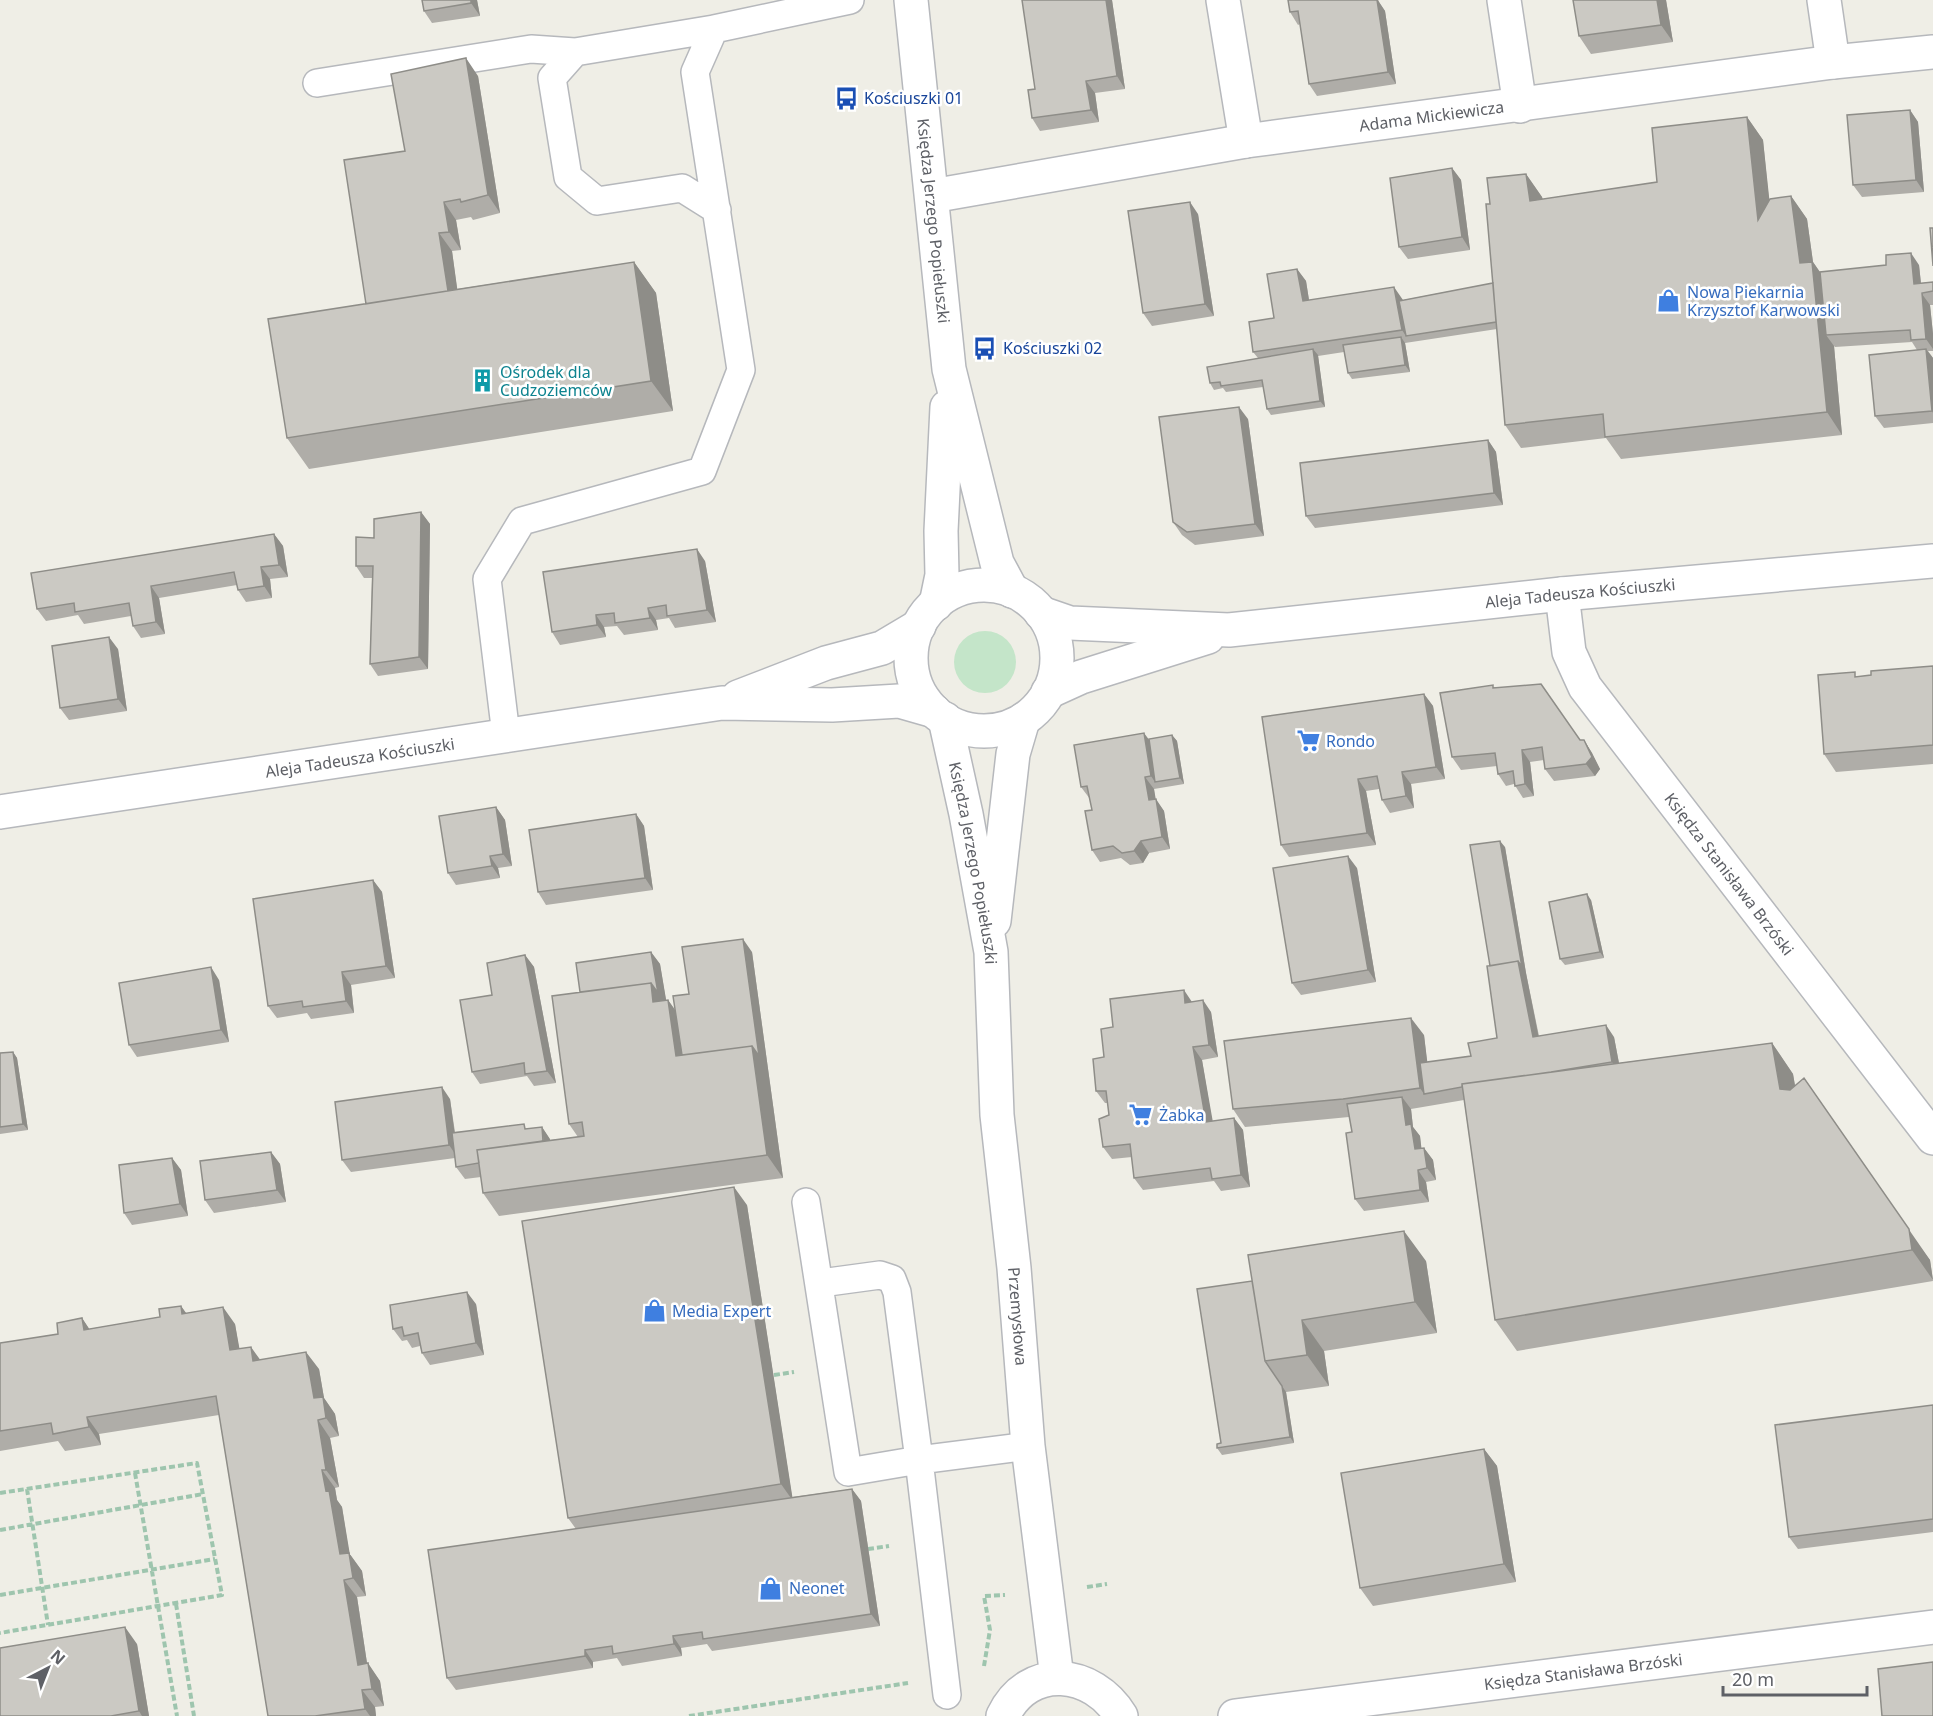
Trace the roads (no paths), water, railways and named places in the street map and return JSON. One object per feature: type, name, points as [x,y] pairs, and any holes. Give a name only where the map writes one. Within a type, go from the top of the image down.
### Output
[{"type":"street","name":"Księdza Jerzego Popiełuszki","points":[[911,0],[949,369],[994,552],[1012,591]]},
{"type":"street","points":[[1223,0],[1246,141]]},
{"type":"street","points":[[1504,0],[1520,106]]},
{"type":"street","points":[[1824,0],[1833,62]]},
{"type":"street","name":"Adama Mickiewicza","points":[[932,196],[1246,141],[1520,106],[1833,62],[1933,51]]},
{"type":"street","name":"Księdza Jerzego Popiełuszki","points":[[927,615],[942,575],[941,531],[949,369]]},
{"type":"street","name":"Aleja Tadeusza Kościuszki","points":[[1041,613],[1070,623],[1229,630],[1562,594],[1933,561]]},
{"type":"street","points":[[972,586],[999,586],[1028,600],[1041,613],[1052,631],[1057,651],[1056,672],[1048,692],[1033,712],[1023,720],[992,731],[968,728],[939,715],[924,700],[912,671],[913,640],[927,615],[947,595],[972,586]]},
{"type":"street","name":"Księdza Stanisława Brzóski","points":[[1562,594],[1569,652],[1585,687],[1933,1138]]},
{"type":"street","name":"Aleja Tadeusza Kościuszki","points":[[722,703],[826,663],[882,648],[927,615]]},
{"type":"street","name":"Aleja Tadeusza Kościuszki","points":[[1048,692],[1081,676],[1229,630]]},
{"type":"street","name":"Aleja Tadeusza Kościuszki","points":[[0,812],[722,703],[832,705],[899,701],[939,715]]},
{"type":"street","name":"Księdza Jerzego Popiełuszki","points":[[939,715],[966,814],[990,952]]},
{"type":"street","name":"Księdza Jerzego Popiełuszki","points":[[990,952],[1013,754],[1023,720]]},
{"type":"street","name":"Przemysłowa","points":[[990,952],[997,1115],[1014,1268],[1028,1446],[1057,1678]]},
{"type":"street","name":"Księdza Stanisława Brzóski","points":[[1234,1716],[1933,1627]]},
{"type":"street","points":[[1003,1716],[1020,1692],[1038,1682],[1057,1678],[1077,1680],[1095,1688],[1111,1700],[1121,1716]]},
{"type":"lane","points":[[317,83],[531,49],[575,52],[714,29],[850,0]]},
{"type":"lane","points":[[695,72],[714,29]]},
{"type":"lane","points":[[506,735],[487,579],[522,521],[702,471],[741,369],[695,72],[666,37]]},
{"type":"lane","points":[[575,52],[552,78],[568,177],[597,201],[682,188],[709,160]]},
{"type":"lane","points":[[682,188],[717,210]]},
{"type":"lane","points":[[806,1202],[821,1283],[848,1472],[1028,1446]]},
{"type":"lane","points":[[821,1283],[880,1275],[892,1279],[897,1292],[946,1695]]},
{"type":"place","name":"Kościuszki 01","points":[[846,98]]},
{"type":"place","name":"Nowa Piekarnia Krzysztof Karwowski","points":[[1669,301]]},
{"type":"place","name":"Kościuszki 02","points":[[985,348]]},
{"type":"place","name":"Ośrodek dla Cudzoziemców","points":[[482,381]]},
{"type":"place","name":"Rondo","points":[[1308,741]]},
{"type":"place","name":"Żabka","points":[[1141,1115]]},
{"type":"place","name":"Media Expert","points":[[654,1311]]},
{"type":"place","name":"Neonet","points":[[771,1588]]}]
